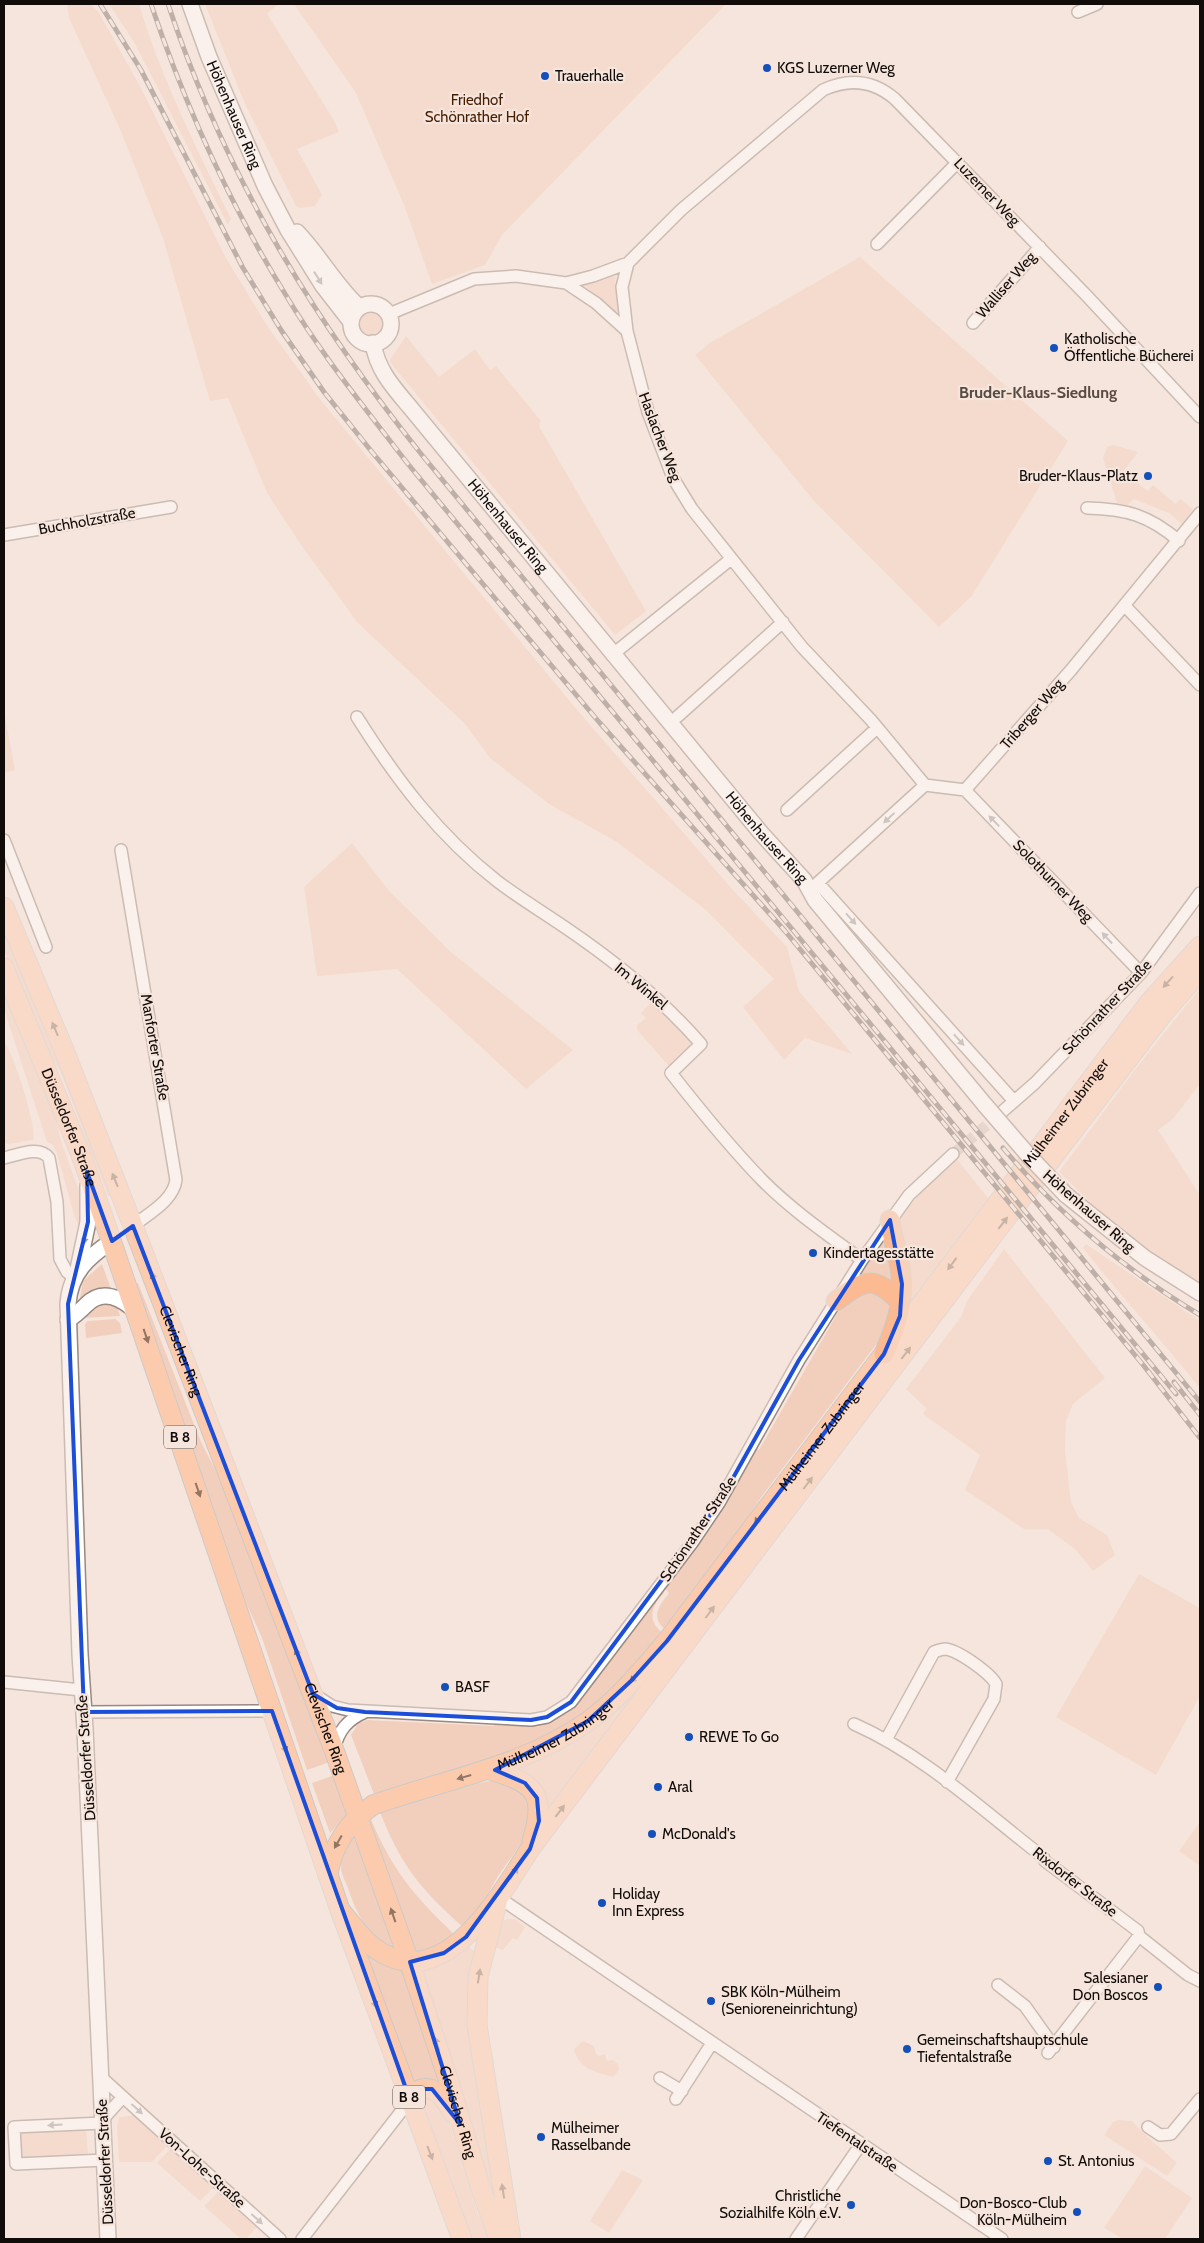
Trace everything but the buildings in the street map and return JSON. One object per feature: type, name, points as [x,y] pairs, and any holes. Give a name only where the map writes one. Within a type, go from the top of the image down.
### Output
[{"type":"highway","points":[[884,1354],[900,1316],[902,1284],[899,1261],[892,1242],[890,1220]]},
{"type":"highway","points":[[836,1301],[858,1285],[872,1283],[886,1287],[900,1302]]},
{"type":"main road","name":"Düsseldorfer Straße","points":[[4,907],[64,1050],[133,1226]]},
{"type":"main road","name":"Mülheimer Zubringer","points":[[358,1815],[382,1801],[515,1761],[564,1736],[606,1707],[667,1641],[1148,1004],[1200,946]]},
{"type":"main road","name":"Düsseldorfer Straße","points":[[4,968],[87,1172],[112,1241]]},
{"type":"main road","name":"Mülheimer Zubringer","points":[[498,1897],[530,1849],[1003,1222],[1161,1016],[1200,971]]},
{"type":"main road","points":[[112,1241],[133,1226]]},
{"type":"main road","name":"Clevischer Ring","points":[[133,1226],[358,1815],[409,1961],[449,2082],[460,2124],[499,2239]]},
{"type":"main road","name":"Clevischer Ring","points":[[112,1241],[340,1910],[462,2239]]},
{"type":"main road","points":[[490,1770],[519,1779],[534,1793],[539,1811],[530,1849]]},
{"type":"main road","points":[[328,1873],[338,1841],[358,1815]]},
{"type":"main road","points":[[340,1910],[373,1946],[390,1956],[409,1961],[436,1957],[457,1944],[498,1897]]},
{"type":"main road","name":"Clevischer Ring","points":[[498,1897],[478,1977],[477,2025],[511,2239]]},
{"type":"main road","name":"B 8","points":[[410,2100],[421,2089],[432,2089],[441,2095],[460,2124]]},
{"type":"street","name":"Höhenhauser Ring","points":[[190,4],[209,57],[242,137],[265,186],[285,221],[288,230],[323,286],[351,322],[355,335],[366,343],[373,343],[375,357],[381,371],[612,655],[761,834],[798,874],[814,886],[1014,1101]]},
{"type":"street","points":[[1078,12],[1097,4]]},
{"type":"street","name":"Luzerner Weg","points":[[628,263],[681,210],[823,90],[837,83],[871,84],[887,92],[958,162],[1200,417]]},
{"type":"street","points":[[877,244],[958,162]]},
{"type":"street","name":"Höhenhauser Ring","points":[[285,221],[306,242],[346,295],[359,307]]},
{"type":"street","name":"Walliser Weg","points":[[973,323],[1040,247]]},
{"type":"street","points":[[389,314],[474,279],[516,276],[566,283],[593,276],[628,263]]},
{"type":"street","name":"Haslacher Weg","points":[[628,263],[622,287],[627,331],[648,412],[673,478],[692,509],[731,559]]},
{"type":"street","points":[[566,283],[596,303],[627,331]]},
{"type":"street","points":[[351,322],[359,307],[368,304],[377,305],[389,314],[390,329],[386,336],[373,343]]},
{"type":"street","name":"Buchholzstraße","points":[[4,535],[171,507]]},
{"type":"street","points":[[1087,508],[1131,512],[1158,524],[1179,541]]},
{"type":"street","name":"Triberger Weg","points":[[965,790],[1125,606],[1200,513]]},
{"type":"street","points":[[612,655],[731,559],[802,646],[831,675],[925,785],[965,790]]},
{"type":"street","points":[[1125,606],[1200,685]]},
{"type":"street","points":[[677,717],[783,622]]},
{"type":"street","name":"Im Winkel","points":[[357,717],[386,763],[409,794],[466,855],[498,882],[609,958],[675,1014],[701,1044],[671,1073],[716,1129],[764,1182],[812,1224],[862,1260]]},
{"type":"street","points":[[787,810],[877,728]]},
{"type":"street","points":[[814,886],[925,785]]},
{"type":"street","name":"Solothurner Weg","points":[[965,790],[1140,973]]},
{"type":"street","points":[[4,840],[46,948]]},
{"type":"street","name":"Manforter Straße","points":[[121,850],[176,1180],[175,1188],[169,1197],[133,1226]]},
{"type":"street","name":"Höhenhauser Ring","points":[[814,886],[815,900],[1028,1156],[1066,1195],[1145,1258],[1200,1293]]},
{"type":"street","name":"Schönrather Straße","points":[[1003,1111],[1035,1083],[1140,973],[1200,893]]},
{"type":"street","name":"Düsseldorfer Straße","points":[[4,1158],[33,1151],[45,1153],[49,1158],[57,1202],[60,1259],[67,1272],[76,1274],[68,1297],[68,1320],[82,1690],[108,2239]]},
{"type":"street","name":"Schönrather Straße","points":[[313,1694],[332,1706],[365,1712],[530,1720],[547,1717],[571,1702],[708,1519],[798,1360],[862,1260],[909,1195],[953,1154]]},
{"type":"street","points":[[76,1274],[88,1222],[87,1172]]},
{"type":"street","points":[[76,1274],[93,1254],[112,1241]]},
{"type":"street","points":[[68,1320],[78,1314],[91,1300],[104,1296],[122,1300],[137,1312]]},
{"type":"street","points":[[887,1738],[934,1652],[944,1649],[953,1651],[985,1671],[996,1684],[994,1699],[947,1782]]},
{"type":"street","points":[[4,1682],[82,1690]]},
{"type":"street","points":[[84,1712],[272,1711]]},
{"type":"street","points":[[334,1750],[344,1726],[353,1717],[365,1712]]},
{"type":"street","name":"Rixdorfer Straße","points":[[854,1724],[887,1738],[947,1782],[1043,1857],[1045,1861],[1138,1931],[1139,1936],[1188,1975],[1200,1981]]},
{"type":"street","name":"Tiefentalstraße","points":[[498,1897],[1002,2239]]},
{"type":"street","points":[[998,1985],[1025,2006],[1051,2050],[1139,1936]]},
{"type":"street","points":[[660,2078],[679,2095],[712,2043]]},
{"type":"street","name":"Von-Lohe-Straße","points":[[101,2077],[280,2239]]},
{"type":"street","points":[[105,2160],[16,2164],[14,2127],[103,2121],[123,2097]]},
{"type":"street","points":[[1148,2127],[1160,2135],[1171,2134],[1200,2099]]},
{"type":"street","points":[[302,2239],[410,2100]]},
{"type":"street","points":[[796,2239],[861,2144]]},
{"type":"highlighted area","points":[[87,1172],[112,1241],[133,1226],[313,1694],[337,1708],[365,1712],[531,1720],[547,1717],[571,1702],[719,1503],[799,1360],[890,1220],[902,1284],[900,1316],[884,1354],[667,1641],[632,1680],[588,1721],[495,1770],[525,1783],[537,1798],[539,1821],[530,1849],[466,1937],[444,1953],[410,1962],[460,2124],[432,2089],[421,2089],[410,2100],[272,1711],[84,1712],[68,1304],[88,1222]]},
{"type":"green space","points":[[67,4],[91,4],[99,13],[141,88],[226,258],[268,327],[322,402],[578,711],[733,890],[787,947],[799,991],[852,1054],[805,1038],[784,1060],[743,1007],[774,979],[706,910],[617,842],[549,804],[490,758],[465,724],[357,622],[299,542],[267,493],[228,398],[210,401],[163,238],[120,129],[69,18]]},
{"type":"green space","points":[[109,4],[139,4],[169,86],[231,219],[228,225],[134,42]]},
{"type":"green space","points":[[205,4],[278,4],[267,14],[334,120],[339,132],[297,149],[322,195],[315,206],[300,208],[296,206],[245,104]]},
{"type":"green space","name":"Friedhof Schönrather Hof","points":[[294,4],[726,4],[502,235],[485,265],[432,284],[404,205],[356,93]]},
{"type":"green space","points":[[860,257],[1068,441],[971,597],[939,627],[813,500],[695,355],[710,343]]},
{"type":"green space","points":[[616,271],[615,286],[619,313],[617,315],[603,300],[582,284]]},
{"type":"green space","points":[[371,310],[380,314],[384,323],[380,332],[371,336],[362,332],[358,323],[362,314]]},
{"type":"green space","points":[[406,336],[439,377],[475,349],[490,370],[496,366],[541,421],[539,426],[646,611],[615,635],[389,361]]},
{"type":"green space","points":[[1113,445],[1138,452],[1123,472],[1148,491],[1153,485],[1176,504],[1180,499],[1193,509],[1182,524],[1169,513],[1134,499],[1126,507],[1117,503],[1103,458],[1107,447]]},
{"type":"green space","points":[[4,711],[15,770],[4,773]]},
{"type":"green space","points":[[352,843],[390,892],[451,952],[573,1050],[526,1089],[397,969],[317,976],[304,887]]},
{"type":"green space","points":[[4,929],[77,1102],[112,1195],[108,1196],[62,1076],[37,1029],[4,951]]},
{"type":"green space","points":[[1200,988],[1200,1084],[1173,1119],[1158,1130],[1200,1195],[1200,1283],[1151,1251],[1092,1204],[1059,1172],[1133,1072]]},
{"type":"green space","points":[[4,989],[50,1099],[62,1144],[83,1205],[81,1229],[75,1218],[57,1154],[53,1145],[47,1142],[4,1009]]},
{"type":"green space","points":[[653,1000],[691,1038],[690,1047],[671,1065],[668,1065],[637,1030],[637,1025],[646,1018],[641,1013]]},
{"type":"green space","points":[[4,1042],[24,1090],[32,1121],[33,1140],[10,1144],[4,1143]]},
{"type":"green space","points":[[956,1158],[991,1202],[909,1311],[898,1220],[935,1176]]},
{"type":"green space","points":[[885,1240],[898,1289],[858,1276]]},
{"type":"green space","points":[[1086,1244],[1200,1321],[1200,1388],[1083,1248]]},
{"type":"green space","points":[[1004,1249],[1105,1378],[1073,1404],[1066,1421],[1065,1451],[1071,1502],[1079,1518],[1107,1535],[1115,1555],[1093,1571],[1076,1550],[1048,1529],[1024,1529],[965,1490],[980,1455],[923,1414],[926,1408],[906,1389],[961,1317],[967,1301]]},
{"type":"green space","points":[[102,1264],[112,1292],[79,1304],[83,1281]]},
{"type":"green space","points":[[138,1283],[201,1442],[224,1487],[330,1762],[307,1770],[262,1638],[238,1585],[135,1284]]},
{"type":"green space","points":[[867,1288],[892,1304],[887,1330],[762,1496],[710,1574],[667,1631],[657,1617],[659,1608],[669,1593],[665,1588],[712,1524],[757,1448],[759,1450],[841,1307]]},
{"type":"green space","points":[[115,1301],[120,1316],[82,1318],[89,1306]]},
{"type":"green space","points":[[115,1319],[120,1323],[122,1333],[86,1338],[85,1324],[88,1321]]},
{"type":"green space","points":[[1139,1574],[1200,1608],[1200,1696],[1156,1775],[1056,1717]]},
{"type":"green space","points":[[662,1591],[664,1593],[659,1598],[652,1614],[655,1624],[664,1634],[608,1695],[561,1730],[496,1759],[374,1794],[351,1735],[358,1724],[367,1720],[494,1726],[494,1723],[530,1724],[551,1721],[563,1714],[593,1683],[610,1663]]},
{"type":"green space","points":[[637,1694],[546,1820],[513,1771],[536,1761]]},
{"type":"green space","points":[[335,1775],[348,1814],[330,1833],[312,1783]]},
{"type":"green space","points":[[507,1780],[532,1800],[525,1838],[498,1876],[483,1903],[463,1927],[435,1901],[413,1875],[396,1847],[380,1812],[479,1783]]},
{"type":"green space","points":[[370,1817],[378,1836],[405,1881],[455,1935],[433,1949],[415,1953],[368,1819]]},
{"type":"green space","points":[[1200,1822],[1200,1866],[1179,1851]]},
{"type":"green space","points":[[355,1835],[396,1948],[378,1939],[365,1925],[355,1908],[343,1877],[341,1862],[343,1853]]},
{"type":"green space","points":[[507,1919],[515,1919],[525,1927],[517,1940],[513,1938],[503,1950],[492,1946],[501,1922]]},
{"type":"green space","points":[[466,1945],[477,1953],[500,2220],[420,1968]]},
{"type":"green space","points":[[364,1948],[401,1966],[441,2084],[414,2088]]},
{"type":"green space","points":[[583,2041],[594,2046],[596,2054],[599,2056],[605,2054],[607,2061],[613,2060],[618,2064],[619,2070],[613,2077],[589,2069],[579,2061],[574,2049]]},
{"type":"green space","points":[[425,2094],[446,2110],[478,2214],[490,2239],[471,2239],[419,2100]]},
{"type":"green space","points":[[138,2115],[140,2117],[138,2119],[167,2146],[152,2162],[119,2162],[117,2127],[119,2117]]},
{"type":"green space","points":[[1118,2120],[1132,2121],[1177,2163],[1167,2176],[1104,2135],[1113,2122]]},
{"type":"green space","points":[[86,2127],[88,2155],[20,2158],[19,2130]]},
{"type":"green space","points":[[170,2149],[213,2188],[200,2201],[157,2163]]},
{"type":"green space","points":[[1145,2166],[1192,2198],[1165,2239],[1123,2239],[1104,2228]]},
{"type":"green space","points":[[622,2170],[643,2180],[609,2233],[590,2221]]},
{"type":"green space","points":[[218,2192],[257,2227],[246,2239],[241,2239],[204,2206]]},
{"type":"tunnel","points":[[953,1154],[1001,1113]]},
{"type":"railway","points":[[100,4],[141,70],[243,268],[281,330],[324,392],[372,452],[599,722],[785,931],[1144,1366],[1200,1438]]},
{"type":"railway","points":[[151,4],[193,116],[226,188],[244,223],[298,315],[343,380],[408,464],[1176,1394]]},
{"type":"railway","points":[[168,4],[190,66],[216,126],[274,241],[343,350],[382,403],[422,455],[1200,1402]]},
{"type":"railway","points":[[1003,1148],[1047,1196],[1095,1240],[1172,1298],[1200,1315]]},
{"type":"railway","points":[[1174,1382],[1200,1415]]},
{"type":"place","name":"KGS Luzerner Weg","points":[[767,68]]},
{"type":"place","name":"Trauerhalle","points":[[545,76]]},
{"type":"place","name":"Katholische Öffentliche Bücherei","points":[[1054,348]]},
{"type":"place","name":"Bruder-Klaus-Platz","points":[[1148,476]]},
{"type":"place","name":"Kindertagesstätte","points":[[813,1253]]},
{"type":"place","name":"BASF","points":[[445,1687]]},
{"type":"place","name":"REWE To Go","points":[[689,1737]]},
{"type":"place","name":"Aral","points":[[658,1787]]},
{"type":"place","name":"McDonald's","points":[[652,1834]]},
{"type":"place","name":"Holiday Inn Express","points":[[602,1903]]},
{"type":"place","name":"Salesianer Don Boscos","points":[[1158,1987]]},
{"type":"place","name":"SBK Köln-Mülheim (Senioreneinrichtung)","points":[[711,2001]]},
{"type":"place","name":"Gemeinschaftshauptschule Tiefentalstraße","points":[[907,2049]]},
{"type":"place","name":"Mülheimer Rasselbande","points":[[541,2137]]},
{"type":"place","name":"St. Antonius","points":[[1048,2161]]},
{"type":"place","name":"Christliche Sozialhilfe Köln e.V.","points":[[851,2205]]},
{"type":"place","name":"Don-Bosco-Club Köln-Mülheim","points":[[1077,2212]]},
{"type":"district","name":"Bruder-Klaus-Siedlung","points":[[1038,392]]}]
